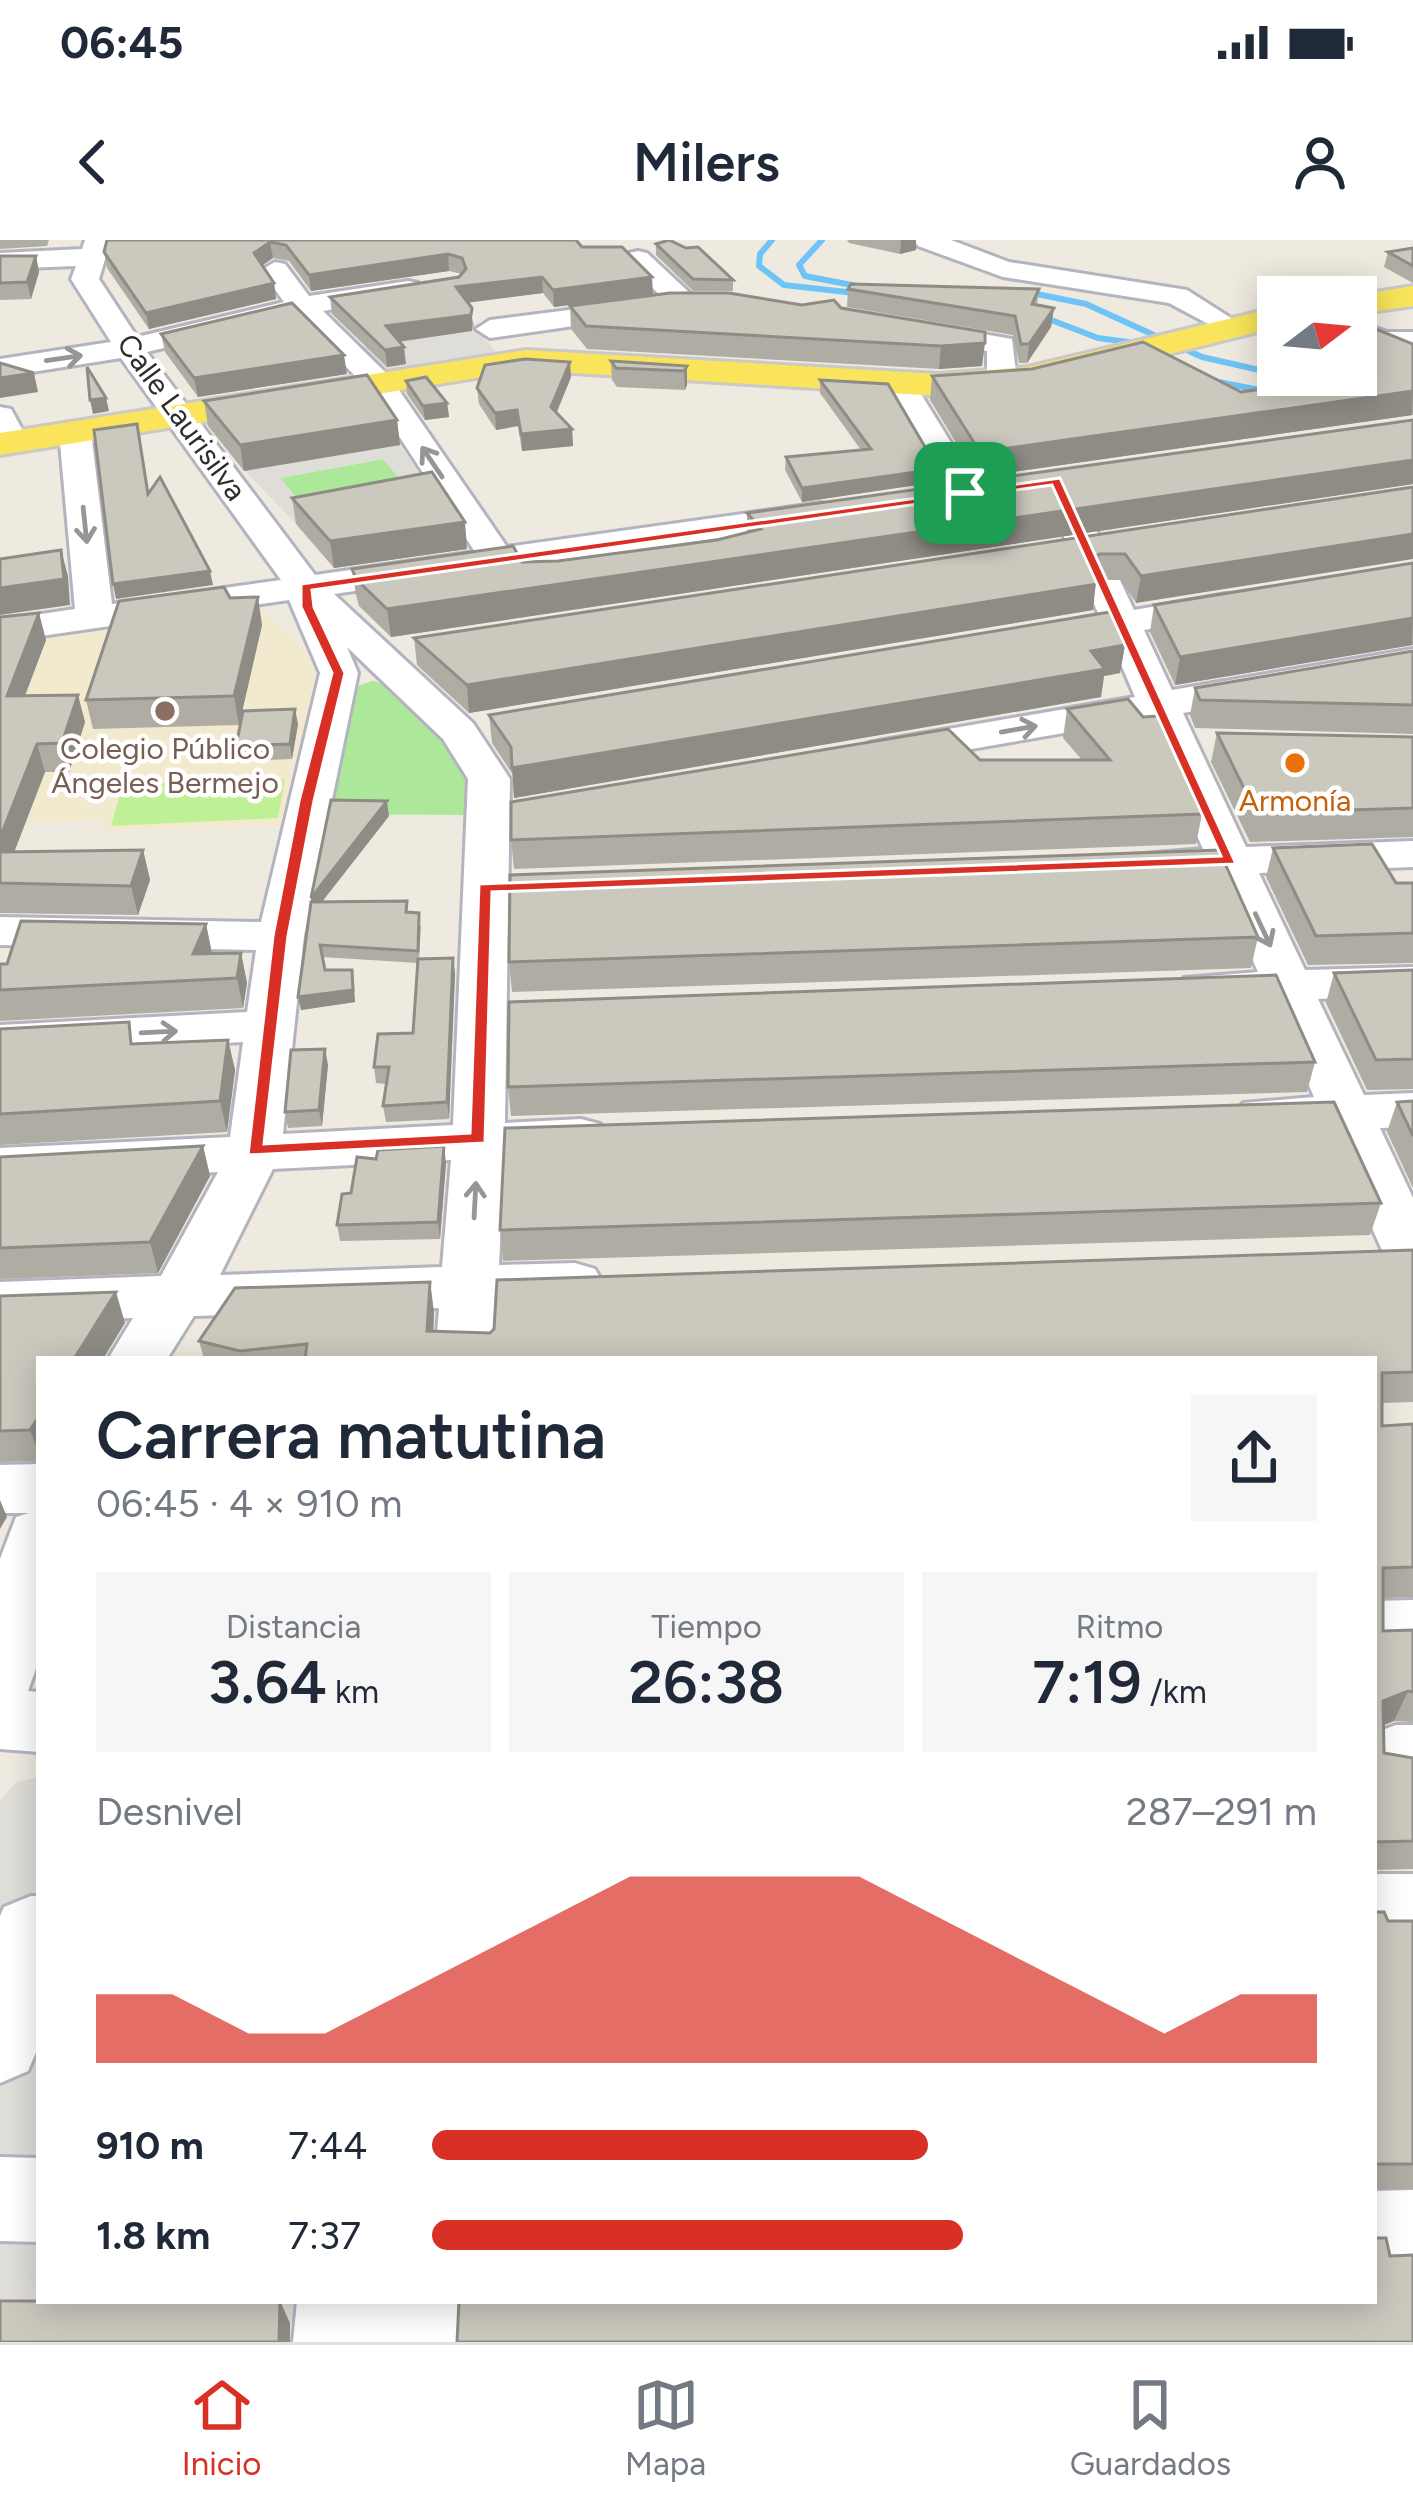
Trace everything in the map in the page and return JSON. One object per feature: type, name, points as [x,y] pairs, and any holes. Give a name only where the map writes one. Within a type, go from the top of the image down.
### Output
[{"type":"main road","points":[[1377,301],[1413,296]]},
{"type":"main road","points":[[4,434],[75,432],[526,360],[898,381],[1001,381],[1257,321]]},
{"type":"street","points":[[927,240],[1003,269],[1178,296],[1231,327]]},
{"type":"street","points":[[0,261],[95,249]]},
{"type":"street","name":"Calle Laurisilva","points":[[95,249],[85,279],[129,349],[305,587],[459,732],[489,779],[484,888],[505,1012],[478,1139],[464,1356]]},
{"type":"street","points":[[526,360],[483,322],[695,303],[638,259]]},
{"type":"street","points":[[275,270],[302,306],[379,383],[497,559]]},
{"type":"street","points":[[0,368],[129,349],[302,306],[429,286]]},
{"type":"street","points":[[872,323],[1002,345],[1001,381]]},
{"type":"street","points":[[1377,338],[1413,341]]},
{"type":"street","points":[[898,381],[976,491],[920,499]]},
{"type":"street","points":[[75,432],[95,618]]},
{"type":"street","points":[[1100,474],[1044,482],[1087,547],[1347,1112],[1397,1257]]},
{"type":"street","points":[[0,631],[497,559],[777,504],[853,509]]},
{"type":"street","points":[[1040,554],[1133,540]]},
{"type":"street","points":[[1003,643],[1256,600]]},
{"type":"street","points":[[139,1356],[203,1256],[255,1151],[280,936],[307,801],[385,660]]},
{"type":"street","points":[[837,760],[1169,725],[1413,661]]},
{"type":"street","points":[[459,732],[506,724]]},
{"type":"street","points":[[1169,725],[1225,745]]},
{"type":"street","points":[[489,819],[536,811]]},
{"type":"street","points":[[1114,865],[1413,854]]},
{"type":"street","points":[[484,888],[531,886]]},
{"type":"street","points":[[0,931],[280,936]]},
{"type":"street","points":[[1146,990],[1413,981]]},
{"type":"street","points":[[0,1040],[269,1026]]},
{"type":"street","points":[[1206,1116],[1413,1110]]},
{"type":"street","points":[[0,1166],[620,1134]]},
{"type":"street","points":[[0,1302],[636,1281]]},
{"type":"street","points":[[0,1489],[36,1488]]},
{"type":"street","points":[[0,1679],[36,1546]]},
{"type":"street","points":[[1377,1629],[1413,1628]]},
{"type":"street","points":[[0,1719],[36,1722]]},
{"type":"street","points":[[1377,1909],[1413,1909]]},
{"type":"street","points":[[0,2044],[23,1931]]},
{"type":"street","points":[[0,2199],[36,2200]]},
{"type":"street","points":[[1377,2233],[1413,2232]]},
{"type":"street","points":[[337,2342],[340,2304]]},
{"type":"street","points":[[414,2342],[416,2304]]},
{"type":"shaded area","points":[[478,331],[496,352],[387,373],[376,371],[361,347]]},
{"type":"shaded area","points":[[400,445],[435,498],[296,524],[245,471]],"holes":[[[383,459],[408,488],[304,508],[281,478]]]},
{"type":"shaded area","name":"Colegio Público Ángeles Bermejo","points":[[257,603],[317,665],[310,717],[292,765],[284,826],[102,830],[104,821],[0,823],[0,737],[21,706],[45,643],[42,635],[88,634],[91,628]]},
{"type":"shaded area","points":[[36,1778],[36,2304],[345,2304],[296,2323],[0,2324],[0,1801],[16,1782]]},
{"type":"green space","points":[[383,459],[409,489],[304,508],[280,478]]},
{"type":"green space","points":[[372,681],[384,684],[412,705],[452,751],[470,782],[472,815],[311,814],[357,686]]},
{"type":"green space","points":[[285,779],[278,818],[111,826],[123,784]]},
{"type":"building","points":[[107,240],[576,240],[582,247],[622,247],[652,277],[553,290],[542,277],[456,287],[472,308],[471,315],[386,326],[404,347],[385,350],[330,297],[459,277],[466,269],[462,258],[448,254],[309,275],[286,245],[270,242],[254,253],[274,283],[146,313],[104,252]]},
{"type":"building","points":[[669,240],[686,248],[698,247],[733,280],[693,279],[656,244]]},
{"type":"building","points":[[1413,248],[1413,266],[1388,252]]},
{"type":"building","points":[[0,256],[36,256],[27,282],[0,283]]},
{"type":"building","points":[[851,284],[1039,289],[1032,304],[1054,308],[1029,344],[1021,344],[1015,316],[848,289]]},
{"type":"building","points":[[670,293],[729,293],[802,305],[834,300],[841,308],[985,332],[985,343],[941,346],[586,326],[570,306]]},
{"type":"building","points":[[292,303],[344,355],[194,378],[161,334]]},
{"type":"building","points":[[1377,329],[1413,344],[1413,391],[980,452],[932,376],[1032,369],[1143,342],[1241,392],[1377,396]]},
{"type":"building","points":[[525,359],[570,362],[551,407],[572,429],[521,434],[517,410],[495,413],[477,388],[485,365]]},
{"type":"building","points":[[611,361],[687,366],[684,371],[616,368]]},
{"type":"building","points":[[0,363],[34,373],[0,378]]},
{"type":"building","points":[[87,367],[106,398],[90,400]]},
{"type":"building","points":[[367,375],[397,420],[240,445],[204,401]]},
{"type":"building","points":[[426,377],[447,403],[423,406],[406,381]]},
{"type":"building","points":[[820,380],[888,384],[938,469],[802,488],[786,457],[871,449]]},
{"type":"building","points":[[1413,420],[1413,460],[387,609],[352,569],[513,546],[522,562],[558,561],[717,540],[761,529],[747,513]]},
{"type":"building","points":[[137,424],[148,494],[160,477],[210,571],[113,584],[94,430]]},
{"type":"building","points":[[432,472],[465,522],[330,541],[292,498]]},
{"type":"building","points":[[1413,487],[1413,534],[1141,576],[1125,554],[1099,554],[1090,564],[1097,584],[467,685],[414,638]]},
{"type":"building","points":[[61,550],[64,579],[0,588],[0,559]]},
{"type":"building","points":[[1413,563],[1413,618],[1180,657],[1154,605]]},
{"type":"building","points":[[224,587],[230,598],[258,597],[234,696],[86,700],[119,601]]},
{"type":"building","points":[[1110,612],[1125,645],[1091,651],[1105,669],[512,768],[511,747],[489,715]]},
{"type":"building","points":[[39,613],[7,696],[78,695],[62,743],[37,744],[0,838],[0,617]]},
{"type":"building","points":[[1413,651],[1413,705],[1200,700],[1195,688]]},
{"type":"building","points":[[1128,699],[1143,717],[1158,716],[1202,814],[511,840],[511,802],[948,729],[980,760],[1110,760],[1067,709]]},
{"type":"building","points":[[295,709],[290,744],[236,746],[243,711]]},
{"type":"building","points":[[1217,733],[1413,737],[1413,808],[1256,813]]},
{"type":"building","points":[[331,800],[387,801],[311,898]]},
{"type":"building","points":[[1372,844],[1396,883],[1413,883],[1413,933],[1316,936],[1273,848]]},
{"type":"building","points":[[143,850],[131,886],[0,883],[0,852]]},
{"type":"building","points":[[1219,850],[1258,937],[509,962],[510,875]]},
{"type":"building","points":[[407,901],[406,912],[419,913],[418,951],[320,945],[325,970],[352,970],[353,990],[298,997],[311,902]]},
{"type":"building","points":[[21,921],[206,924],[193,954],[241,953],[237,978],[0,990],[0,964],[7,964]]},
{"type":"building","points":[[453,958],[447,1102],[383,1106],[389,1067],[374,1067],[378,1034],[413,1033],[418,959]]},
{"type":"building","points":[[1413,970],[1413,1059],[1376,1060],[1334,973]]},
{"type":"building","points":[[1276,975],[1315,1062],[508,1087],[509,1002]]},
{"type":"building","points":[[129,1022],[131,1044],[228,1040],[220,1101],[0,1114],[0,1029]]},
{"type":"building","points":[[325,1049],[319,1110],[285,1112],[291,1050]]},
{"type":"building","points":[[1413,1101],[1413,1136],[1397,1102]]},
{"type":"building","points":[[1334,1102],[1381,1203],[500,1230],[505,1128]]},
{"type":"building","points":[[203,1146],[150,1242],[0,1248],[0,1157]]},
{"type":"building","points":[[444,1146],[438,1222],[337,1225],[342,1194],[351,1193],[357,1157],[376,1159],[378,1150]]},
{"type":"building","points":[[1413,1250],[1413,1372],[1382,1373],[1382,1426],[1413,1424],[1413,1567],[1383,1568],[1383,1631],[1413,1630],[1413,1692],[1383,1701],[1384,1753],[1413,1758],[1413,1841],[1377,1842],[1377,1356],[305,1356],[307,1344],[240,1351],[199,1341],[235,1288],[430,1282],[427,1331],[490,1333],[497,1280]]},
{"type":"building","points":[[116,1292],[76,1356],[36,1356],[36,1421],[30,1430],[0,1431],[0,1296]]},
{"type":"building","points":[[1377,1912],[1384,1912],[1388,1921],[1413,1921],[1413,2164],[1377,2164]]},
{"type":"building","points":[[1377,2238],[1386,2238],[1390,2256],[1413,2255],[1413,2342],[457,2342],[459,2304],[1377,2304]]},
{"type":"building","points":[[0,2301],[280,2304],[279,2342],[0,2342]]},
{"type":"waterway","points":[[772,240],[760,254],[759,266],[784,285],[864,294]]},
{"type":"waterway","points":[[822,240],[799,265],[805,276],[857,286]]},
{"type":"waterway","points":[[1027,292],[1086,304],[1202,357],[1257,370]]},
{"type":"waterway","points":[[1038,315],[1098,338],[1150,345]]},
{"type":"waterway","points":[[1208,380],[1257,389]]},
{"type":"place","name":"Colegio Público Ángeles Bermejo","points":[[165,711]]},
{"type":"place","name":"Armonía","points":[[1295,763]]},
{"type":"route","points":[[1056,481],[1231,861],[484,888],[478,1139],[255,1151],[280,936],[339,673],[308,607],[305,587],[965,493],[1056,481]]}]
